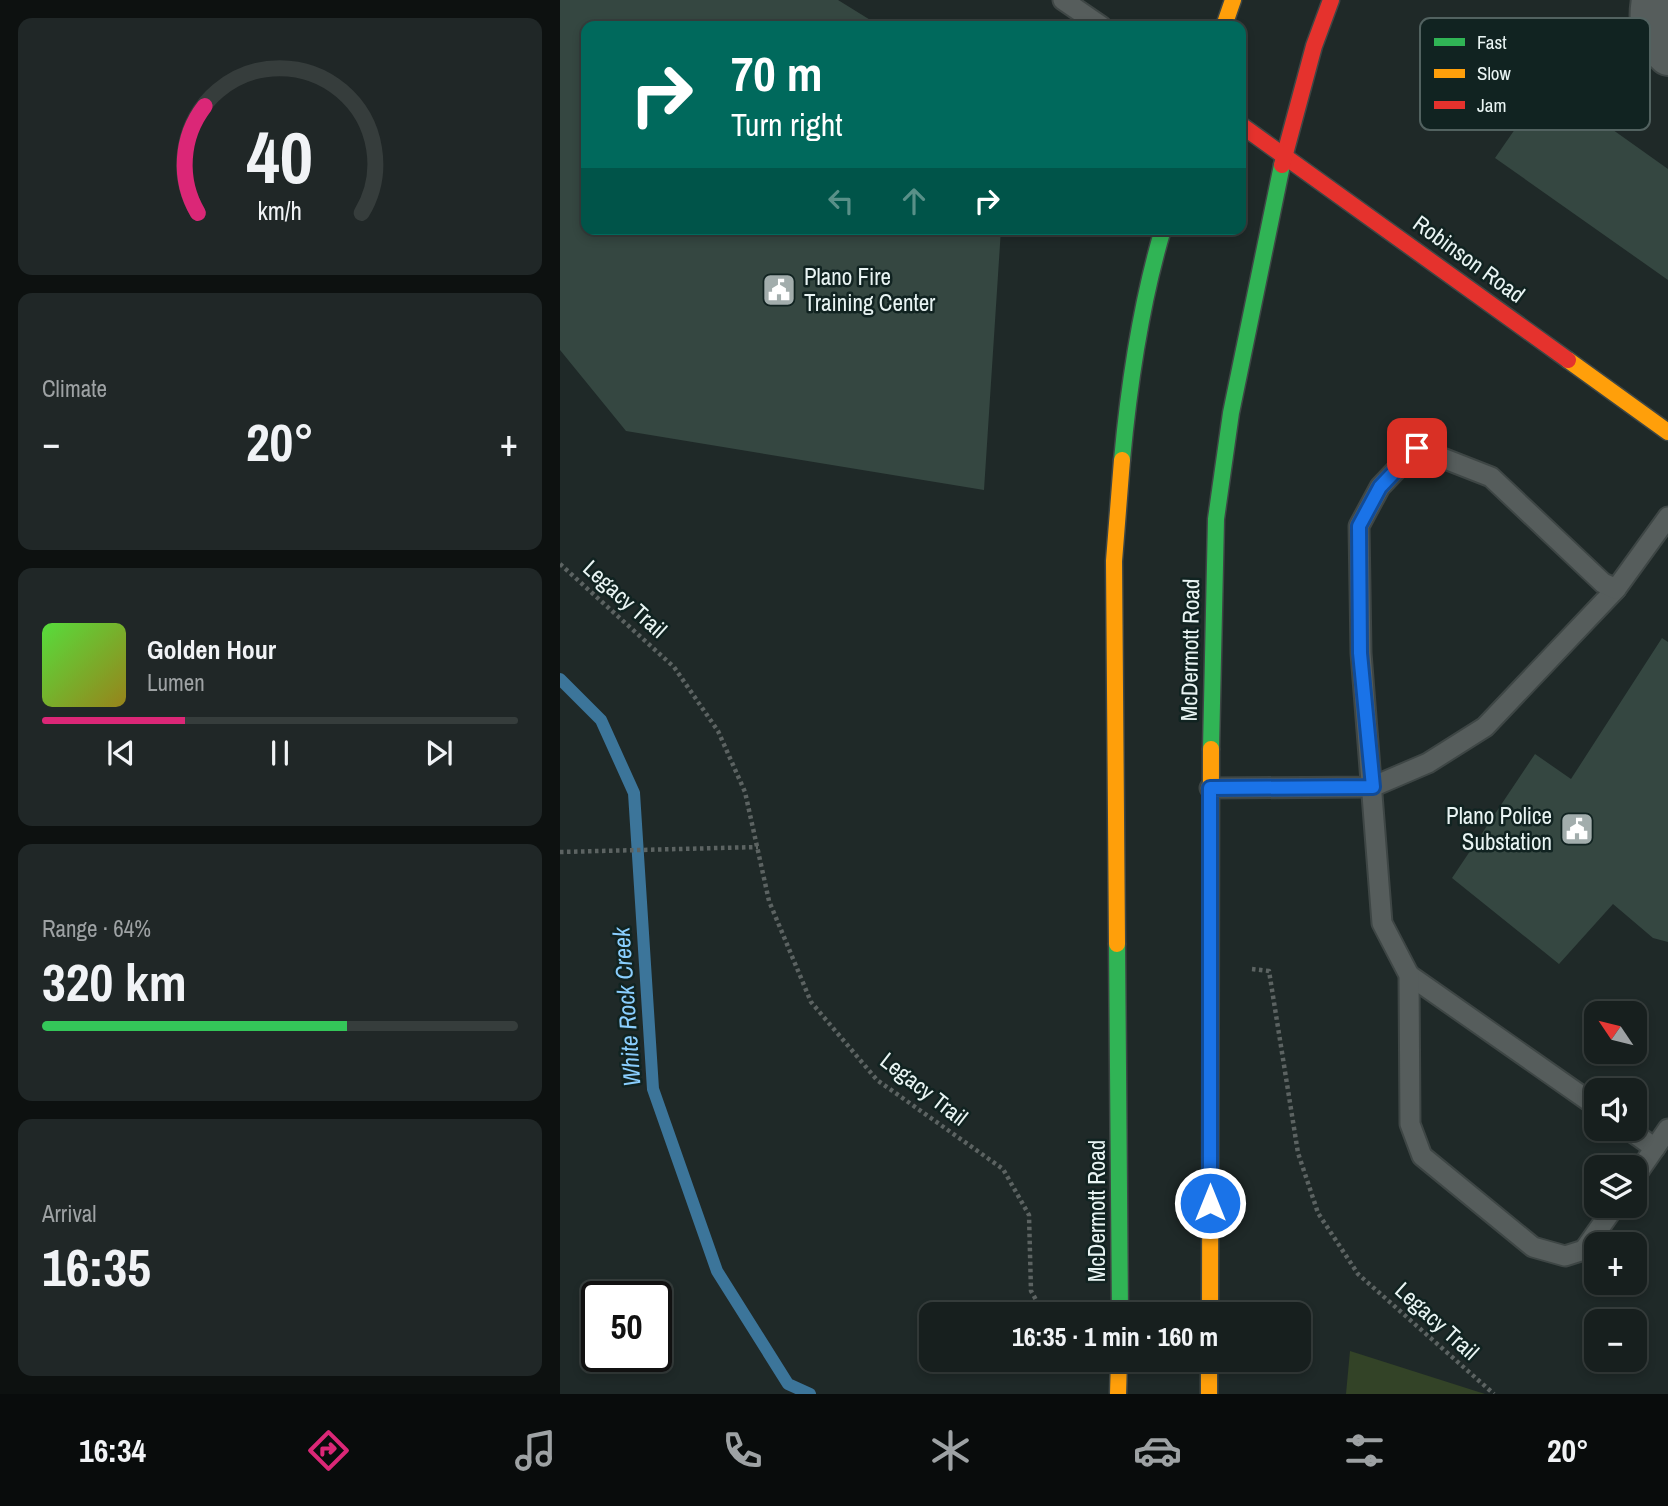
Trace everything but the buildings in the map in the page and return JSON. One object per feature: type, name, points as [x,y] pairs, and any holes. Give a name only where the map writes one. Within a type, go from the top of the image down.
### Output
[{"type":"main road","points":[[1226,21],[1233,0]]},
{"type":"main road","name":"McDermott Road","points":[[1210,1302],[1210,788],[1216,519],[1230,413],[1284,156],[1314,46],[1331,0]]},
{"type":"main road","name":"Robinson Road","points":[[1246,129],[1668,432]]},
{"type":"main road","name":"McDermott Road","points":[[1120,1302],[1114,561],[1126,419],[1153,263],[1161,235]]},
{"type":"main road","points":[[1118,1394],[1119,1372]]},
{"type":"main road","points":[[1209,1372],[1209,1394]]},
{"type":"street","points":[[1649,10],[1658,47],[1668,56]]},
{"type":"lane","points":[[1063,0],[1094,21]]},
{"type":"lane","points":[[1607,1218],[1584,1250],[1565,1255],[1533,1247],[1422,1156],[1410,1124],[1409,975],[1382,923],[1360,653],[1359,526],[1380,487],[1417,448],[1491,477],[1604,583],[1616,589]]},
{"type":"lane","points":[[1210,788],[1373,787],[1428,763],[1485,727],[1616,589],[1668,517]]},
{"type":"lane","points":[[1409,975],[1584,1098]]},
{"type":"lane","points":[[1647,1159],[1668,1129]]},
{"type":"lane","points":[[1645,1141],[1655,1148]]},
{"type":"path","name":"Legacy Trail","points":[[560,564],[674,667],[718,731],[746,792],[769,901],[811,1002],[877,1080],[1003,1169],[1029,1215],[1031,1291],[1037,1302]]},
{"type":"path","points":[[560,852],[758,847]]},
{"type":"path","name":"Legacy Trail","points":[[1252,969],[1269,971],[1298,1153],[1318,1213],[1358,1274],[1494,1394]]},
{"type":"green space","points":[[1350,1351],[1485,1394],[1346,1394]]},
{"type":"waterway","name":"White Rock Creek","points":[[560,679],[601,720],[634,793],[653,1089],[717,1271],[788,1384],[810,1394]]},
{"type":"traffic: fast","points":[[1211,749],[1216,519],[1231,413],[1282,165]]},
{"type":"traffic: fast","points":[[1122,460],[1137,344],[1161,235]]},
{"type":"traffic: fast","points":[[1117,944],[1120,1302]]},
{"type":"traffic: slow","points":[[1226,21],[1233,0]]},
{"type":"traffic: slow","points":[[1568,360],[1668,432]]},
{"type":"traffic: slow","points":[[1117,944],[1114,561],[1122,460]]},
{"type":"traffic: slow","points":[[1210,1302],[1211,749]]},
{"type":"traffic: slow","points":[[1118,1394],[1119,1372]]},
{"type":"traffic: slow","points":[[1209,1372],[1209,1394]]},
{"type":"traffic: jam","points":[[1282,165],[1314,46],[1331,0]]},
{"type":"traffic: jam","points":[[1246,129],[1568,360]]},
{"type":"place","name":"Plano Fire Training Center","points":[[779,290]]},
{"type":"place","name":"Plano Police Substation","points":[[1577,829]]},
{"type":"route","points":[[1210,1203],[1210,788],[1373,787],[1360,653],[1359,526],[1380,487],[1417,448]]}]
